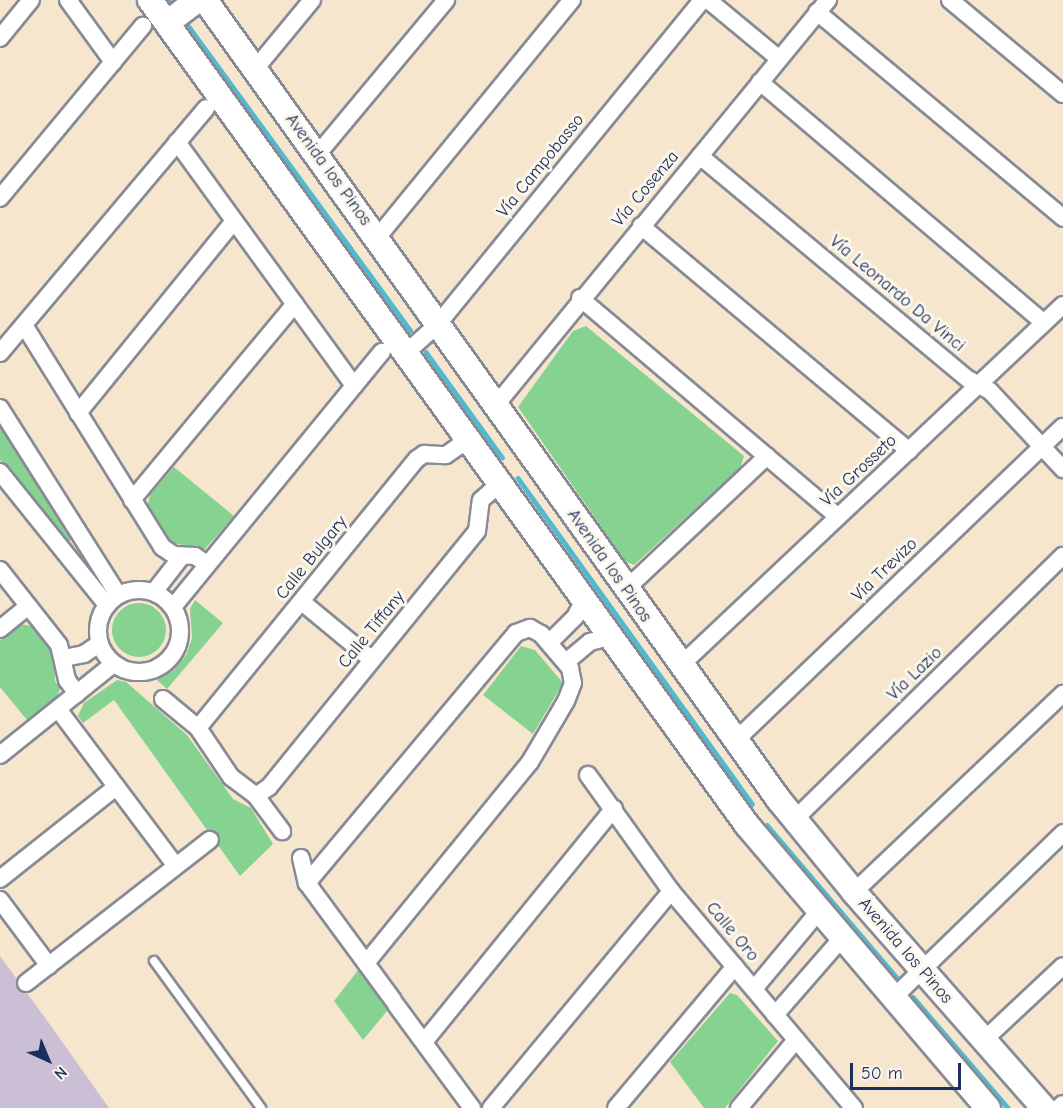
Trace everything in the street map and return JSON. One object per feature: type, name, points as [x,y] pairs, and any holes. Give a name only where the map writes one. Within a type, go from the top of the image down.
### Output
[{"type":"street","points":[[0,38],[32,0]]},
{"type":"street","points":[[68,0],[113,62]]},
{"type":"street","name":"Avenida los Pinos","points":[[150,0],[155,25],[407,352],[747,825],[988,1108]]},
{"type":"street","points":[[0,198],[113,62],[155,25],[197,0]]},
{"type":"street","name":"Avenida los Pinos","points":[[205,0],[496,405],[625,590],[778,800],[854,892],[1044,1108]]},
{"type":"street","points":[[256,68],[312,0]]},
{"type":"street","points":[[317,155],[446,0]]},
{"type":"street","points":[[377,238],[572,0]]},
{"type":"street","name":"Vía Campobasso","points":[[407,352],[438,324],[702,0]]},
{"type":"street","points":[[708,0],[778,58]]},
{"type":"street","points":[[950,0],[1063,94]]},
{"type":"street","points":[[822,6],[1063,218]]},
{"type":"street","name":"Vía Cosenza","points":[[496,405],[580,298],[822,6]]},
{"type":"street","points":[[760,82],[1044,323]]},
{"type":"street","points":[[0,353],[206,108]]},
{"type":"street","points":[[177,142],[354,386]]},
{"type":"street","name":"Vía Leonardo Da Vinci","points":[[700,156],[979,385],[990,391],[1063,469]]},
{"type":"street","points":[[78,413],[234,221]]},
{"type":"street","points":[[641,226],[909,451]]},
{"type":"street","points":[[580,298],[838,517]]},
{"type":"street","points":[[132,500],[295,304]]},
{"type":"street","name":"Vía Grosseto","points":[[681,665],[1063,305]]},
{"type":"street","points":[[24,325],[162,547],[182,556],[195,556],[207,564]]},
{"type":"street","points":[[173,607],[382,352]]},
{"type":"street","points":[[0,408],[96,560],[112,600]]},
{"type":"street","name":"Vía Trevizo","points":[[735,741],[1063,427]]},
{"type":"street","name":"Calle Bulgary","points":[[198,728],[417,459],[424,454],[446,455],[470,438]]},
{"type":"street","points":[[500,479],[530,453]]},
{"type":"street","points":[[625,590],[767,456]]},
{"type":"street","points":[[0,472],[80,571],[112,600]]},
{"type":"street","name":"Calle Tiffany","points":[[256,796],[269,787],[477,531],[482,500],[500,479]]},
{"type":"street","points":[[154,592],[182,556]]},
{"type":"street","name":"Vía Lazio","points":[[794,819],[1063,556]]},
{"type":"street","points":[[80,571],[96,560]]},
{"type":"street","points":[[0,570],[59,645],[64,658],[67,680],[77,694]]},
{"type":"street","points":[[142,589],[154,592],[173,607],[181,632],[178,645],[162,665],[137,673],[113,664],[99,644],[100,617],[112,600],[142,589]]},
{"type":"street","points":[[545,638],[575,617],[585,598]]},
{"type":"street","points":[[302,602],[372,660]]},
{"type":"street","points":[[0,628],[28,606]]},
{"type":"street","points":[[307,883],[516,633],[530,628],[545,638],[568,665],[572,687],[536,754],[366,963]]},
{"type":"street","points":[[568,665],[590,642],[612,636]]},
{"type":"street","points":[[64,658],[84,654],[99,644]]},
{"type":"street","points":[[0,755],[113,664]]},
{"type":"street","points":[[854,892],[1063,694]]},
{"type":"street","points":[[163,699],[198,728],[231,777],[256,796],[282,831]]},
{"type":"street","points":[[58,709],[176,866]]},
{"type":"street","name":"Calle Oro","points":[[588,775],[614,808],[671,891],[854,1108]]},
{"type":"street","points":[[0,879],[116,787]]},
{"type":"street","points":[[747,825],[778,800]]},
{"type":"street","points":[[424,1042],[614,808]]},
{"type":"street","points":[[893,998],[1063,833]]},
{"type":"street","points":[[26,984],[210,840]]},
{"type":"street","points":[[301,858],[307,883],[472,1108]]},
{"type":"street","points":[[491,1108],[671,891]]},
{"type":"street","points":[[0,900],[49,966]]},
{"type":"street","points":[[754,989],[819,911]]},
{"type":"street","points":[[775,1015],[842,938]]},
{"type":"street","points":[[616,1108],[735,966]]},
{"type":"street","points":[[984,1040],[1063,966]]},
{"type":"street","points":[[739,1108],[796,1040]]},
{"type":"street","points":[[1058,1108],[1063,1104]]},
{"type":"lane","points":[[154,961],[261,1108]]},
{"type":"shaded area","points":[[0,956],[51,1026],[109,1108],[0,1108]]},
{"type":"green space","points":[[586,326],[744,456],[740,468],[634,565],[625,561],[518,407],[573,331]]},
{"type":"green space","points":[[0,423],[72,537],[69,542],[0,460]]},
{"type":"green space","points":[[174,467],[234,516],[205,549],[172,543],[147,507],[150,495]]},
{"type":"green space","points":[[195,600],[223,623],[167,689],[157,680],[174,670],[186,655],[192,638],[190,609]]},
{"type":"green space","points":[[134,603],[144,603],[154,607],[162,615],[166,630],[162,645],[154,653],[144,657],[134,657],[124,653],[116,645],[112,635],[112,625],[116,615],[124,607]]},
{"type":"green space","points":[[20,624],[31,626],[54,653],[55,681],[60,689],[57,697],[27,720],[0,687],[0,640]]},
{"type":"green space","points":[[521,646],[535,650],[563,683],[533,734],[483,695]]},
{"type":"green space","points":[[117,680],[126,682],[187,735],[233,799],[251,808],[273,844],[240,876],[114,700],[83,723],[78,716],[84,703]]},
{"type":"green space","points":[[359,969],[392,1005],[363,1040],[334,1001]]},
{"type":"green space","points":[[730,993],[737,995],[778,1041],[725,1108],[704,1108],[670,1062]]},
{"type":"waterway","points":[[187,24],[410,330]]},
{"type":"waterway","points":[[426,352],[502,457]]},
{"type":"waterway","points":[[518,478],[752,804]]},
{"type":"waterway","points":[[767,825],[898,979]]},
{"type":"waterway","points":[[913,997],[1008,1108]]}]
